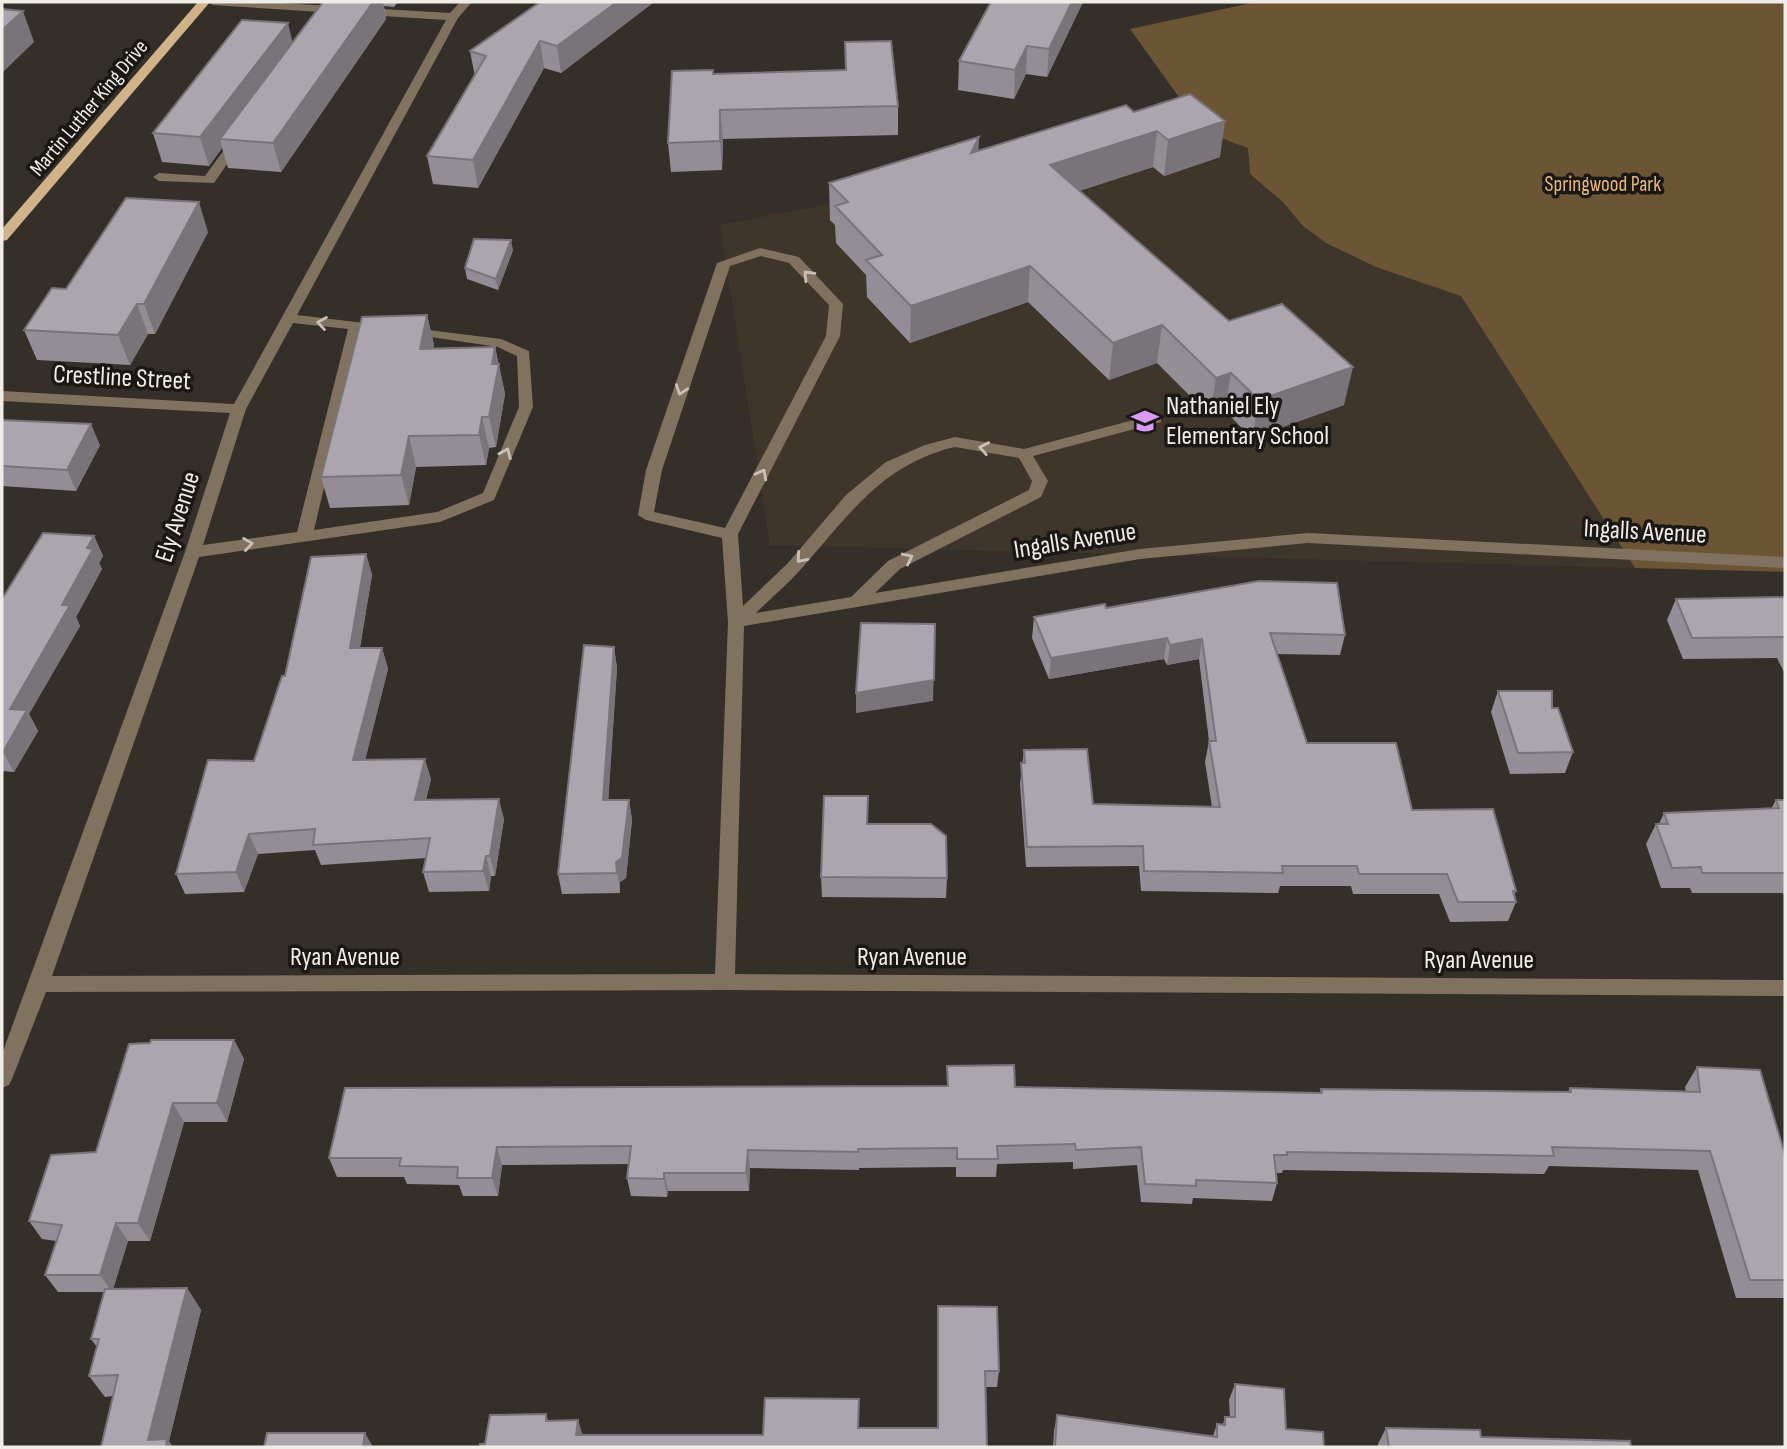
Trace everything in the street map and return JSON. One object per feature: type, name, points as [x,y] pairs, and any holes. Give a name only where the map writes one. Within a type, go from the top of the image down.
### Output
[{"type":"main road","name":"Martin Luther King Drive","points":[[2,237],[204,2]]},
{"type":"street","points":[[213,2],[332,14],[453,17]]},
{"type":"street","name":"Ely Avenue","points":[[2,1079],[39,984],[193,552],[239,409],[453,17],[466,2]]},
{"type":"street","points":[[159,177],[209,180],[247,128]]},
{"type":"street","points":[[725,982],[736,622],[730,534],[833,336],[836,304],[794,260],[760,252],[724,263],[654,470],[646,515],[730,534]]},
{"type":"street","points":[[193,552],[440,517],[469,506],[489,496],[526,407],[524,354],[501,343],[425,331],[355,328],[288,318]]},
{"type":"street","points":[[304,537],[355,328]]},
{"type":"street","name":"Crestline Street","points":[[2,396],[239,409]]},
{"type":"street","points":[[736,622],[794,568],[852,499],[891,466],[930,448],[955,442],[1024,454],[1156,419]]},
{"type":"street","points":[[856,602],[894,565],[1036,493],[1040,481],[1024,454]]},
{"type":"street","name":"Ingalls Avenue","points":[[736,622],[1140,554],[1308,538],[1785,563]]},
{"type":"street","name":"Ryan Avenue","points":[[39,984],[725,982],[1785,988]]},
{"type":"shaded area","name":"Nathaniel Ely Elementary School","points":[[1204,132],[1248,148],[1250,174],[1283,202],[1303,226],[1326,243],[1354,257],[1461,296],[1635,568],[770,545],[720,225]]},
{"type":"green space","name":"Springwood Park","points":[[1256,2],[1785,2],[1785,572],[1635,568],[1461,296],[1376,267],[1326,243],[1303,226],[1283,202],[1250,174],[1248,148],[1204,132],[1130,29]]},
{"type":"building","points":[[323,2],[373,2],[273,143],[220,139]]},
{"type":"building","points":[[540,2],[617,2],[557,46],[540,41],[473,160],[427,156],[486,56],[470,51]]},
{"type":"building","points":[[991,2],[1072,2],[1049,49],[1027,46],[1015,70],[959,61]]},
{"type":"building","points":[[2,9],[23,11],[2,30]]},
{"type":"building","points":[[242,20],[288,23],[200,137],[153,133]]},
{"type":"building","points":[[891,41],[898,106],[720,110],[720,141],[668,143],[672,71],[713,70],[713,74],[846,70],[845,42]]},
{"type":"building","points":[[1190,94],[1225,121],[1168,140],[1157,131],[1050,165],[1229,321],[1282,304],[1353,367],[1259,400],[1231,373],[1216,378],[1162,325],[1113,343],[1030,266],[911,306],[866,260],[882,255],[835,206],[848,202],[829,183],[979,137],[971,153],[1126,105],[1134,112]]},
{"type":"building","points":[[126,198],[199,202],[144,304],[137,304],[118,335],[24,330],[52,288],[66,289]]},
{"type":"building","points":[[474,239],[511,240],[496,279],[465,268]]},
{"type":"building","points":[[427,315],[420,349],[495,347],[492,364],[499,364],[489,417],[482,417],[479,435],[409,436],[401,475],[321,477],[362,317]]},
{"type":"building","points":[[2,420],[91,424],[67,470],[2,466]]},
{"type":"building","points":[[43,533],[94,536],[87,548],[93,549],[62,605],[70,605],[10,709],[27,710],[2,752],[2,599]]},
{"type":"building","points":[[366,554],[350,648],[382,648],[353,760],[425,759],[415,800],[499,799],[490,856],[486,856],[483,871],[423,872],[430,838],[313,845],[315,829],[249,834],[236,872],[176,874],[208,760],[254,761],[282,676],[285,676],[311,557]]},
{"type":"building","points":[[1259,581],[1337,583],[1345,635],[1270,633],[1307,743],[1396,743],[1412,810],[1493,809],[1516,891],[1513,891],[1516,902],[1458,902],[1447,874],[1359,874],[1357,866],[1282,866],[1283,873],[1144,871],[1143,846],[1027,847],[1021,763],[1025,763],[1024,750],[1087,749],[1093,804],[1220,807],[1209,741],[1216,741],[1202,639],[1170,645],[1167,638],[1051,658],[1034,617],[1105,604],[1106,608]]},
{"type":"building","points":[[1785,597],[1785,637],[1692,638],[1676,599]]},
{"type":"building","points":[[861,623],[935,624],[934,680],[856,693]]},
{"type":"building","points":[[584,645],[614,647],[603,800],[629,800],[622,858],[616,862],[617,873],[558,874]]},
{"type":"building","points":[[1498,691],[1552,691],[1552,708],[1558,708],[1573,752],[1518,753]]},
{"type":"building","points":[[824,796],[868,796],[867,824],[931,824],[946,836],[947,878],[821,877]]},
{"type":"building","points":[[1776,800],[1785,800],[1785,873],[1702,873],[1701,867],[1672,868],[1656,824],[1668,824],[1664,813],[1779,808]]},
{"type":"building","points":[[151,1040],[234,1040],[217,1103],[173,1103],[138,1223],[116,1223],[100,1275],[45,1275],[62,1225],[29,1221],[51,1155],[96,1152],[129,1044],[150,1043]]},
{"type":"building","points":[[1014,1065],[1015,1087],[1322,1093],[1321,1089],[1571,1092],[1570,1088],[1700,1092],[1697,1067],[1760,1070],[1785,1155],[1785,1280],[1750,1280],[1710,1151],[1552,1147],[1554,1156],[1287,1152],[1287,1155],[1274,1155],[1277,1183],[1196,1180],[1196,1186],[1145,1184],[1141,1147],[1076,1150],[1075,1144],[997,1146],[998,1159],[957,1159],[957,1148],[858,1149],[858,1152],[748,1150],[746,1173],[664,1173],[664,1179],[627,1178],[631,1146],[497,1147],[492,1178],[457,1178],[458,1167],[399,1166],[401,1158],[329,1158],[345,1088],[948,1086],[947,1066]]},
{"type":"building","points":[[187,1288],[148,1440],[167,1439],[166,1447],[101,1447],[118,1375],[89,1376],[99,1339],[91,1339],[105,1289]]},
{"type":"building","points":[[938,1306],[997,1307],[999,1371],[985,1371],[987,1447],[480,1447],[480,1444],[485,1444],[490,1415],[546,1414],[546,1421],[578,1420],[576,1435],[763,1435],[765,1398],[859,1399],[858,1428],[938,1428]]},
{"type":"building","points":[[1235,1384],[1284,1389],[1286,1429],[1323,1432],[1324,1447],[1055,1447],[1057,1415],[1217,1437],[1217,1424],[1225,1425],[1225,1417],[1235,1417]]},
{"type":"building","points":[[1386,1428],[1480,1430],[1481,1437],[1630,1441],[1631,1447],[1389,1447]]},
{"type":"building","points":[[267,1433],[365,1433],[363,1447],[264,1447]]},
{"type":"place","name":"Nathaniel Ely Elementary School","points":[[1145,421]]}]
